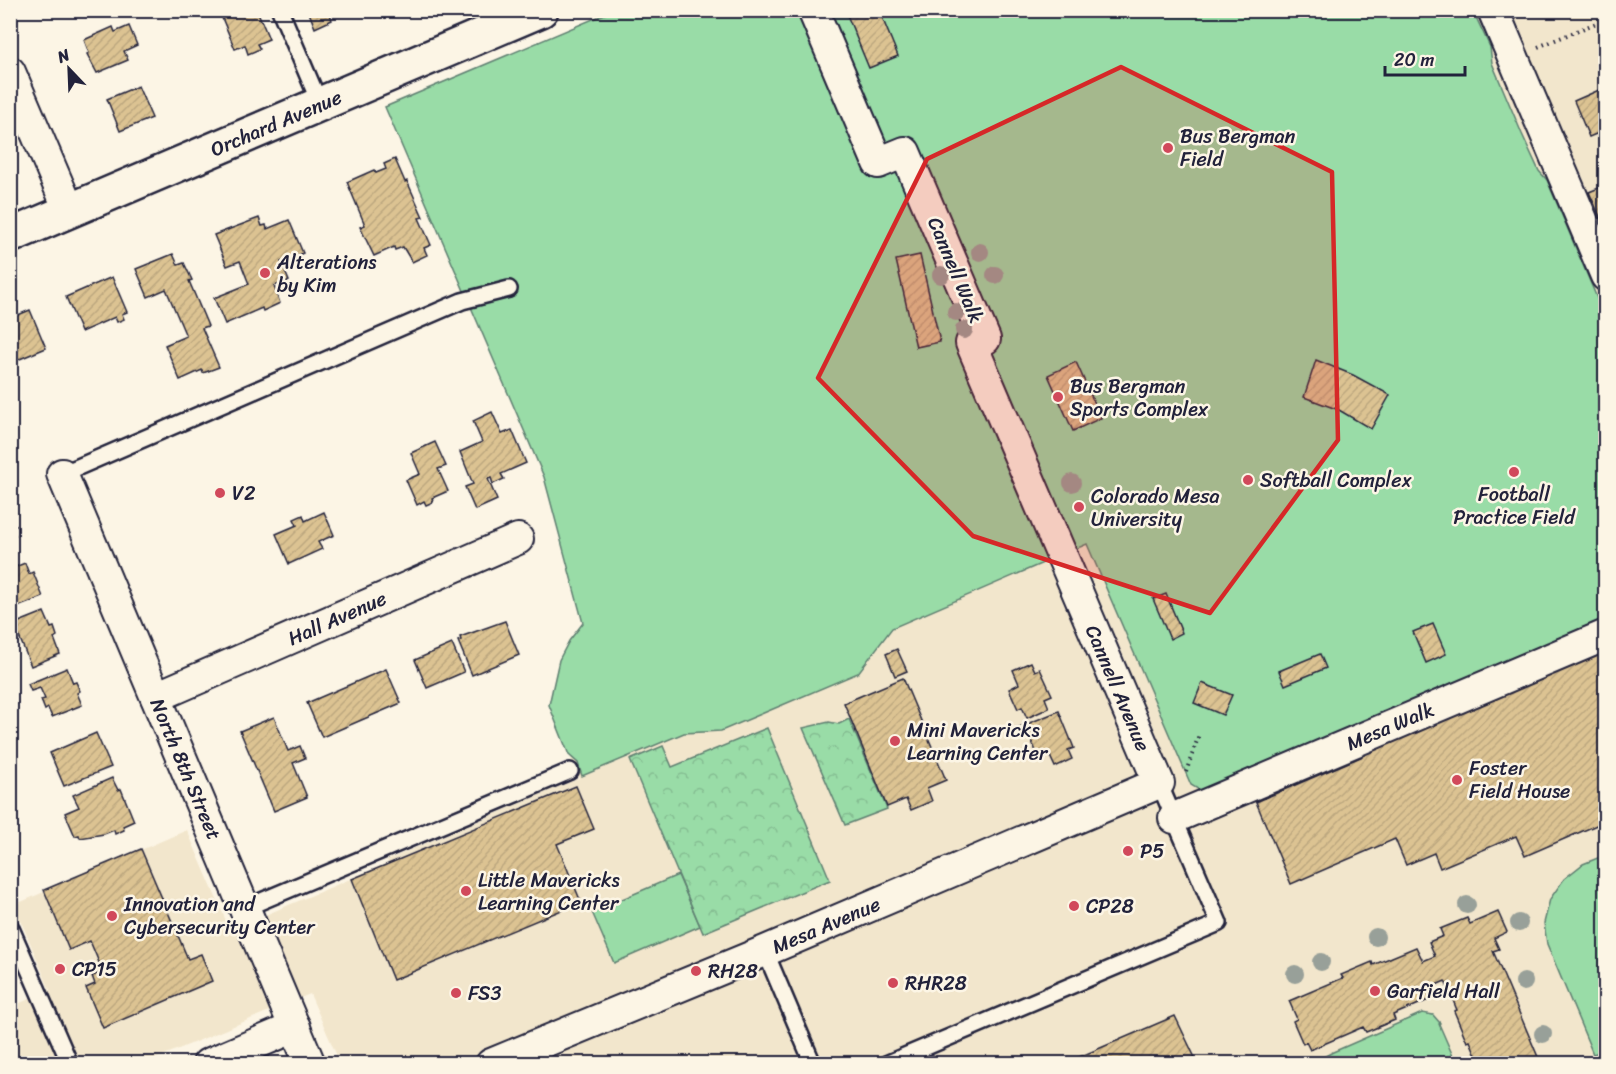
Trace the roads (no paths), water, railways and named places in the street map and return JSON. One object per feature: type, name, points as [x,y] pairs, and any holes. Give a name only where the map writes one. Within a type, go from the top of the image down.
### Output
[{"type":"street","name":"Orchard Avenue","points":[[10,236],[541,10]]},
{"type":"street","name":"Cannell Walk","points":[[813,10],[878,164],[905,152],[985,339],[971,343],[1077,593]]},
{"type":"street","points":[[1493,10],[1605,276]]},
{"type":"street","points":[[10,72],[69,210]]},
{"type":"street","name":"North 8th Street","points":[[62,474],[310,1064]]},
{"type":"street","name":"Hall Avenue","points":[[156,697],[518,539]]},
{"type":"street","name":"Cannell Avenue","points":[[1077,593],[1172,779]]},
{"type":"street","name":"Mesa Walk","points":[[1174,818],[1605,635]]},
{"type":"street","name":"Mesa Avenue","points":[[491,1064],[1172,779]]},
{"type":"street","points":[[208,1064],[295,1027]]},
{"type":"lane","points":[[280,10],[320,104]]},
{"type":"lane","points":[[62,474],[462,301],[509,289]]},
{"type":"lane","points":[[245,908],[570,771]]},
{"type":"lane","points":[[886,1064],[1219,924],[1174,818],[1172,779]]},
{"type":"lane","points":[[10,926],[70,1064]]},
{"type":"lane","points":[[765,951],[813,1064]]},
{"type":"place","name":"Bus Bergman Field","points":[[1168,148]]},
{"type":"place","name":"Alterations by Kim","points":[[265,273]]},
{"type":"place","name":"Bus Bergman Sports Complex","points":[[1058,397]]},
{"type":"place","name":"Football Practice Field","points":[[1514,472]]},
{"type":"place","name":"Softball Complex","points":[[1248,480]]},
{"type":"place","name":"V2","points":[[220,493]]},
{"type":"place","name":"Colorado Mesa University","points":[[1079,507]]},
{"type":"place","name":"Mini Mavericks Learning Center","points":[[895,741]]},
{"type":"place","name":"Foster Field House","points":[[1457,780]]},
{"type":"place","name":"P5","points":[[1128,851]]},
{"type":"place","name":"Little Mavericks Learning Center","points":[[466,891]]},
{"type":"place","name":"CP28","points":[[1074,906]]},
{"type":"place","name":"Innovation and Cybersecurity Center","points":[[112,916]]},
{"type":"place","name":"CP15","points":[[60,969]]},
{"type":"place","name":"RH28","points":[[696,971]]},
{"type":"place","name":"RHR28","points":[[893,983]]},
{"type":"place","name":"Garfield Hall","points":[[1375,991]]},
{"type":"place","name":"FS3","points":[[456,993]]}]
